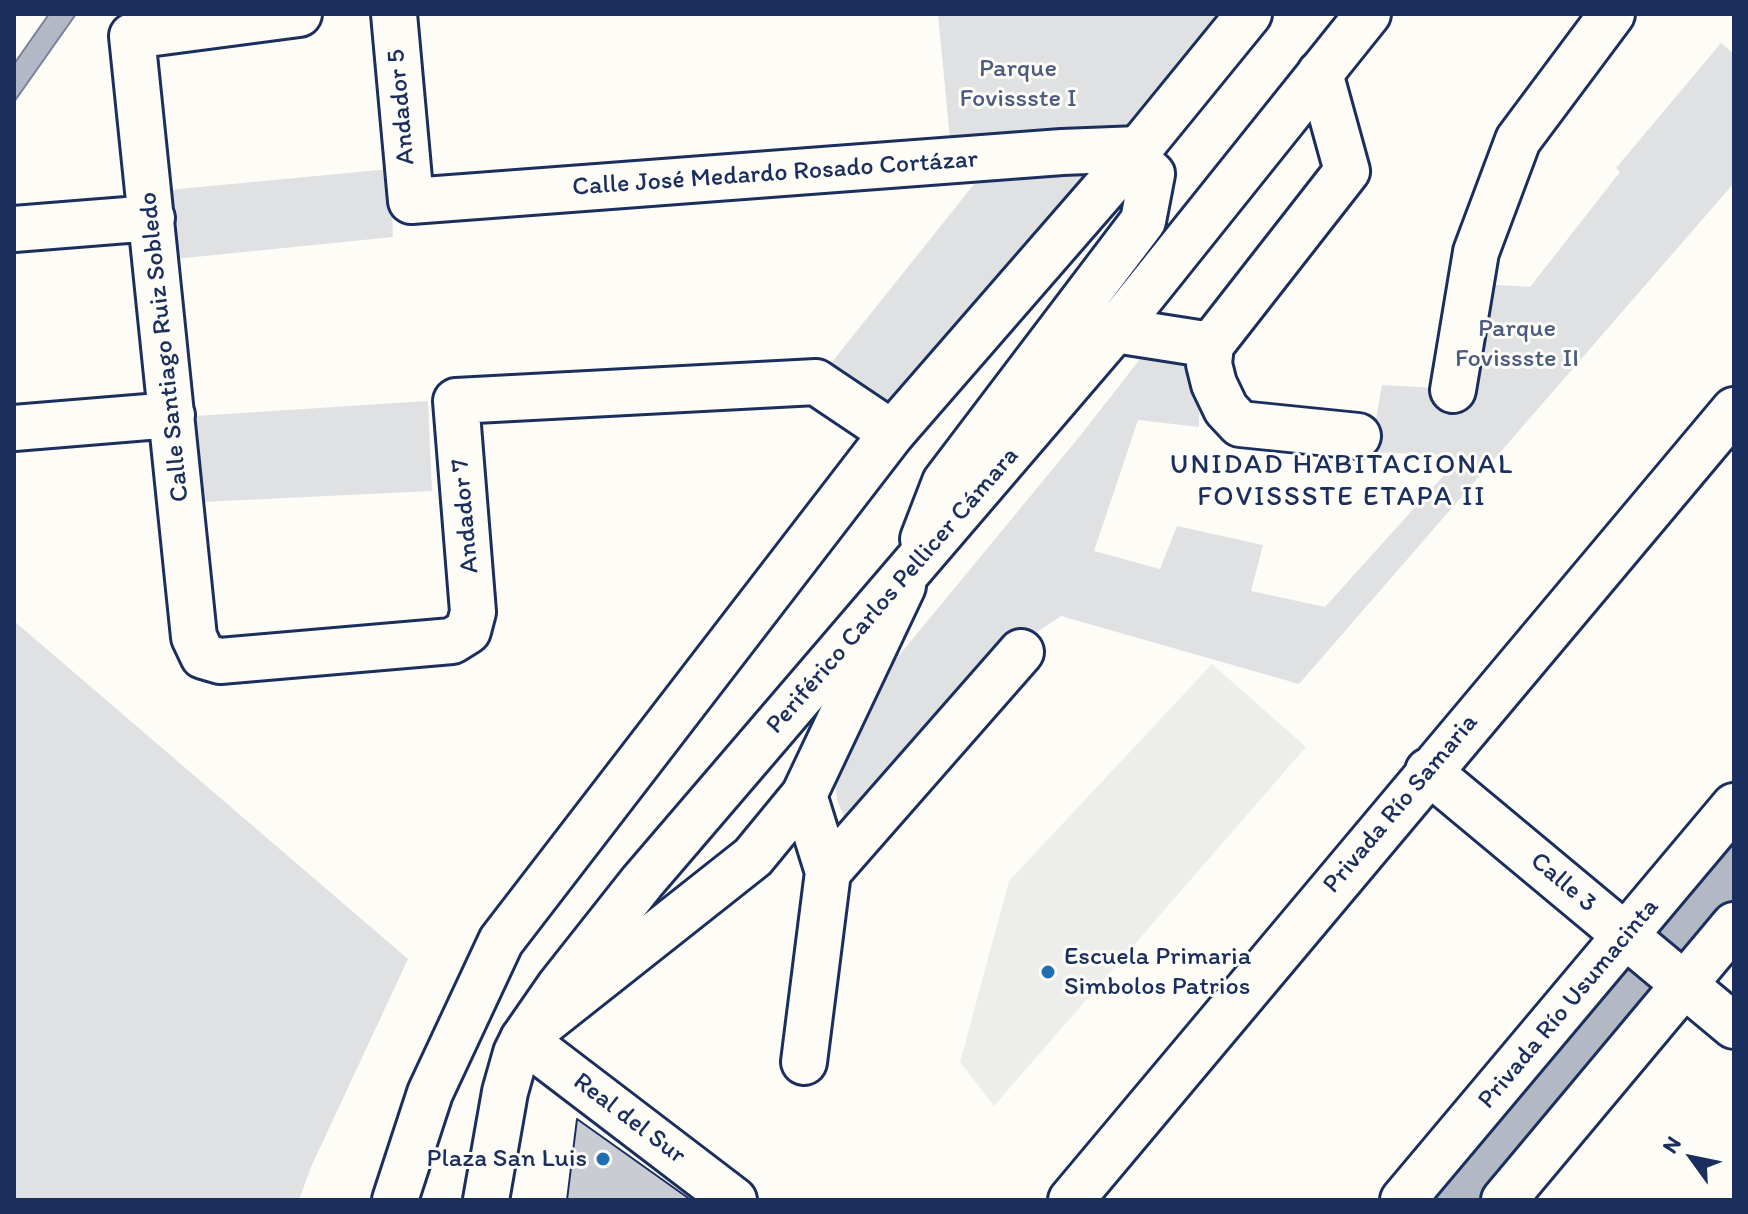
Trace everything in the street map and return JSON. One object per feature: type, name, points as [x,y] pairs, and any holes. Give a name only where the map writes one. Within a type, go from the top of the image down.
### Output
[{"type":"street","name":"Calle Santiago Ruiz Sobledo","points":[[203,656],[194,637],[132,36],[299,14]]},
{"type":"street","name":"Andador 5","points":[[394,14],[411,201]]},
{"type":"street","points":[[366,1200],[430,1093],[501,941],[892,433],[1136,153],[1249,14]]},
{"type":"street","name":"Periférico Carlos Pellicer Cámara","points":[[483,1200],[504,1113],[508,1058],[559,987],[642,882],[1115,330],[1368,14]]},
{"type":"street","points":[[1453,390],[1476,252],[1518,140],[1612,14]]},
{"type":"street","points":[[1320,73],[1347,171],[1211,345],[1209,364],[1226,409],[1240,424],[1358,436]]},
{"type":"street","name":"Calle José Medardo Rosado Cortázar","points":[[411,201],[1062,152],[1136,153]]},
{"type":"street","points":[[508,1058],[753,857],[804,795],[911,571],[945,482],[1143,221],[1152,174],[1136,153]]},
{"type":"street","points":[[14,229],[152,218]]},
{"type":"street","points":[[1115,330],[1211,345]]},
{"type":"street","name":"Andador 7","points":[[203,656],[220,661],[452,641],[468,631],[473,612],[456,401],[816,382],[892,433]]},
{"type":"street","name":"Privada Río Samaria","points":[[1071,1200],[1734,410]]},
{"type":"street","points":[[14,428],[172,415]]},
{"type":"street","points":[[828,872],[1021,652]]},
{"type":"street","name":"Calle 3","points":[[1428,771],[1734,1026]]},
{"type":"street","points":[[804,795],[828,872],[804,1062]]},
{"type":"street","name":"Privada Río Usumacinta","points":[[1403,1200],[1734,806]]},
{"type":"street","points":[[753,857],[828,872]]},
{"type":"street","points":[[1504,1200],[1734,925]]},
{"type":"street","points":[[501,941],[517,1200]]},
{"type":"street","name":"Real del Sur","points":[[508,1058],[734,1200]]},
{"type":"street","points":[[395,1200],[430,1093]]},
{"type":"shaded area","points":[[49,14],[76,14],[14,102],[14,64]]},
{"type":"shaded area","name":"Escuela Primaria Simbolos Patrios","points":[[1212,664],[1306,747],[994,1106],[960,1062],[1009,881]]},
{"type":"shaded area","points":[[1734,806],[1734,925],[1504,1200],[1403,1200]]},
{"type":"green space","name":"Parque Fovissste I","points":[[938,14],[1249,14],[892,433],[816,382],[995,158],[952,160]]},
{"type":"green space","name":"Parque Fovissste II","points":[[1721,43],[1734,54],[1734,183],[1299,684],[1061,616],[1031,636],[846,821],[837,800],[833,768],[859,704],[1140,359],[1160,355],[1190,362],[1199,374],[1199,427],[1138,420],[1094,551],[1160,569],[1177,526],[1263,545],[1251,591],[1325,607],[1454,464],[1442,455],[1370,452],[1382,385],[1453,389],[1468,283],[1530,287],[1620,172],[1616,168]]},
{"type":"green space","points":[[390,169],[393,237],[165,260],[158,191]]},
{"type":"green space","points":[[428,401],[432,491],[181,503],[180,417]]},
{"type":"green space","points":[[14,621],[408,959],[311,1167],[299,1200],[14,1200]]},
{"type":"building","name":"Plaza San Luis","points":[[577,1119],[691,1200],[567,1200]]},
{"type":"place","name":"Escuela Primaria Simbolos Patrios","points":[[1048,972]]},
{"type":"place","name":"Plaza San Luis","points":[[603,1159]]},
{"type":"district","name":"UNIDAD HABITACIONAL FOVISSSTE ETAPA II","points":[[1342,482]]}]
